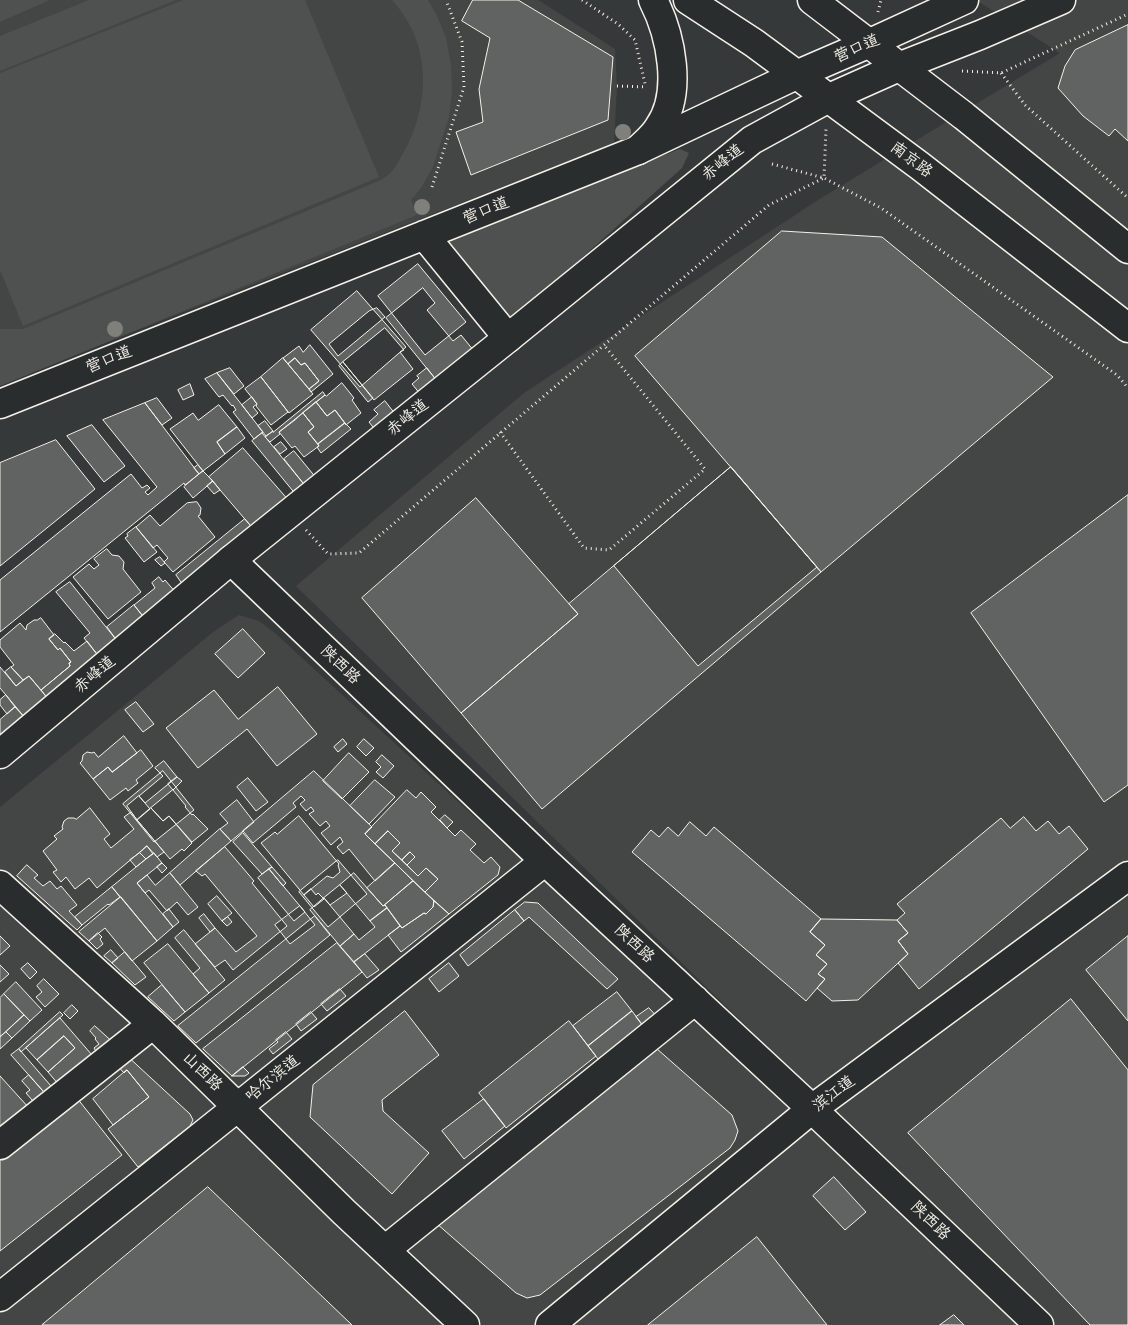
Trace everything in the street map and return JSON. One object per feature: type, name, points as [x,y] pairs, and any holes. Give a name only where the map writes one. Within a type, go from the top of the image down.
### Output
[{"type":"street","points":[[638,150],[659,128],[668,111],[672,88],[671,58],[659,11],[653,0]]},
{"type":"street","name":"南京路","points":[[688,0],[754,43],[920,166],[1128,328]]},
{"type":"street","points":[[812,0],[901,66],[1128,249]]},
{"type":"street","name":"营口道","points":[[0,404],[638,150],[796,75],[964,0]]},
{"type":"street","name":"营口道","points":[[827,98],[1060,0]]},
{"type":"street","points":[[796,75],[839,71],[876,77],[919,91],[964,116]]},
{"type":"street","name":"赤峰道","points":[[0,754],[231,560],[752,140],[827,98]]},
{"type":"street","points":[[424,235],[508,338]]},
{"type":"street","name":"陕西路","points":[[231,560],[545,861],[812,1109],[1039,1325]]},
{"type":"street","name":"哈尔滨道","points":[[0,1297],[545,861]]},
{"type":"street","name":"滨江道","points":[[550,1325],[812,1109],[1128,876]]},
{"type":"street","name":"山西路","points":[[0,886],[153,1024],[337,1205],[465,1325]]},
{"type":"street","points":[[385,1250],[695,1000]]},
{"type":"street","points":[[0,1145],[153,1024]]},
{"type":"path","points":[[432,187],[464,87],[462,42],[446,0]]},
{"type":"path","points":[[582,0],[618,24],[635,40],[646,87]]},
{"type":"path","points":[[955,70],[1001,73],[1128,14]]},
{"type":"path","points":[[1001,73],[1025,105],[1128,198]]},
{"type":"path","points":[[824,178],[827,98]]},
{"type":"path","points":[[772,164],[824,178],[880,208],[1117,375],[1128,388]]},
{"type":"path","points":[[290,513],[328,554],[358,553],[769,205],[824,178]]},
{"type":"path","points":[[500,432],[584,548],[609,550],[705,469],[604,345]]},
{"type":"shaded area","points":[[0,0],[538,0],[615,49],[617,86],[614,143],[0,384]]},
{"type":"shaded area","points":[[0,0],[50,0],[0,22]]},
{"type":"shaded area","points":[[89,0],[176,0],[0,71],[0,36]]},
{"type":"shaded area","points":[[183,0],[305,0],[379,177],[23,326],[0,270],[0,73]]},
{"type":"shaded area","points":[[392,0],[428,0],[446,38],[451,64],[452,91],[449,117],[433,167],[421,188],[411,200],[417,215],[0,386],[0,329],[23,329],[381,180],[390,173],[399,160],[414,129],[422,100],[423,84],[423,69],[416,39],[406,18]]},
{"type":"shaded area","points":[[976,0],[1128,0],[1128,1325],[1055,1325],[296,586],[524,393],[818,200],[1060,53]]},
{"type":"shaded area","points":[[680,149],[689,153],[682,168],[510,322],[443,241]]},
{"type":"shaded area","points":[[239,615],[259,621],[275,633],[1026,1325],[0,1325],[0,807],[213,632]]},
{"type":"building","points":[[473,0],[518,0],[613,57],[608,120],[471,175],[456,132],[483,122],[479,89],[490,38],[462,21]]},
{"type":"building","points":[[1128,25],[1128,141],[1115,129],[1109,136],[1083,116],[1058,88],[1065,66],[1075,50]]},
{"type":"building","points":[[782,231],[882,237],[1053,377],[821,572],[635,356]]},
{"type":"building","points":[[418,264],[466,322],[425,355],[378,296]]},
{"type":"building","points":[[423,288],[435,303],[427,310],[453,341],[461,335],[474,351],[437,381],[386,318]]},
{"type":"building","points":[[357,291],[406,347],[360,387],[311,330]]},
{"type":"building","points":[[377,308],[385,317],[338,356],[329,344],[369,311]]},
{"type":"building","points":[[385,328],[404,350],[400,352],[413,369],[374,400],[343,362]]},
{"type":"building","points":[[310,345],[333,374],[311,392],[309,389],[319,381],[305,363],[301,365],[295,358],[288,364],[283,358],[299,346],[303,352]]},
{"type":"building","points":[[283,358],[313,394],[289,413],[261,377]]},
{"type":"building","points":[[295,358],[301,365],[305,363],[319,381],[309,389],[288,364]]},
{"type":"building","points":[[343,362],[373,398],[368,402],[339,366]]},
{"type":"building","points":[[230,368],[244,386],[234,394],[217,373]]},
{"type":"building","points":[[427,368],[437,381],[421,395],[412,384],[419,378],[417,376]]},
{"type":"building","points":[[217,373],[263,432],[254,439],[233,412],[236,410],[233,405],[223,395],[219,397],[205,379]]},
{"type":"building","points":[[261,377],[288,412],[271,425],[245,389]]},
{"type":"building","points":[[342,383],[354,398],[352,400],[361,413],[346,425],[335,410],[327,416],[316,402]]},
{"type":"building","points":[[190,384],[194,395],[183,400],[178,390]]},
{"type":"building","points":[[323,392],[325,395],[279,432],[280,434],[270,442],[265,437],[273,432]]},
{"type":"building","points":[[252,397],[257,404],[253,407],[258,413],[252,418],[242,405]]},
{"type":"building","points":[[157,398],[172,418],[162,425],[145,403]]},
{"type":"building","points":[[385,401],[396,415],[376,431],[369,422],[378,414],[374,410]]},
{"type":"building","points":[[316,402],[327,416],[335,410],[345,423],[318,444],[308,432],[314,427],[303,413]]},
{"type":"building","points":[[145,403],[199,474],[185,485],[184,483],[0,632],[0,580],[131,474],[142,488],[147,485],[150,488],[145,492],[148,495],[157,487],[103,420]]},
{"type":"building","points":[[219,405],[237,427],[217,442],[225,454],[203,471],[170,429],[193,413],[198,420]]},
{"type":"building","points":[[303,413],[314,427],[308,432],[319,446],[304,457],[295,446],[292,448],[279,432]]},
{"type":"building","points":[[265,421],[273,431],[266,436],[258,426]]},
{"type":"building","points":[[345,423],[351,429],[321,453],[317,447],[319,446],[318,444]]},
{"type":"building","points":[[92,425],[125,466],[104,482],[67,436]]},
{"type":"building","points":[[237,427],[245,438],[225,454],[217,442]]},
{"type":"building","points":[[262,433],[307,488],[297,496],[252,441]]},
{"type":"building","points":[[56,440],[95,489],[0,566],[0,463]]},
{"type":"building","points":[[281,442],[287,449],[280,454],[274,447]]},
{"type":"building","points":[[243,448],[290,502],[255,531],[209,477]]},
{"type":"building","points":[[294,451],[317,479],[307,488],[284,459]]},
{"type":"building","points":[[198,465],[203,471],[199,474],[194,468]]},
{"type":"building","points":[[731,467],[817,567],[698,666],[614,566]]},
{"type":"building","points":[[731,467],[821,572],[542,809],[461,713],[578,614],[569,604]]},
{"type":"building","points":[[203,471],[213,481],[193,498],[184,487]]},
{"type":"building","points":[[213,481],[220,490],[214,494],[207,486]]},
{"type":"building","points":[[1128,495],[1128,785],[1104,802],[971,613]]},
{"type":"building","points":[[476,498],[578,614],[461,713],[362,598]]},
{"type":"building","points":[[197,502],[201,508],[200,515],[198,516],[215,537],[173,572],[164,562],[168,558],[157,545],[153,548],[136,527],[150,515],[160,526],[187,503]]},
{"type":"building","points":[[245,519],[255,531],[185,588],[176,575]]},
{"type":"building","points":[[136,527],[157,552],[144,562],[125,538]]},
{"type":"building","points":[[107,549],[112,555],[119,556],[124,562],[123,569],[141,592],[108,619],[73,577],[89,564],[94,569],[99,565],[94,559]]},
{"type":"building","points":[[160,557],[165,563],[161,566],[155,560]]},
{"type":"building","points":[[159,577],[163,582],[165,580],[177,594],[146,620],[134,605],[155,588],[152,583]]},
{"type":"building","points":[[70,582],[118,642],[100,658],[84,638],[90,633],[56,592]]},
{"type":"building","points":[[134,605],[146,620],[118,642],[107,627]]},
{"type":"building","points":[[41,618],[54,635],[49,639],[58,650],[60,648],[71,662],[69,663],[70,666],[41,690],[29,676],[23,680],[11,667],[14,665],[0,647],[0,640],[20,623],[26,630],[27,625]]},
{"type":"building","points":[[243,629],[265,653],[238,678],[215,654]]},
{"type":"building","points":[[55,634],[74,651],[87,641],[100,658],[49,700],[41,690],[70,666],[69,663],[71,662],[60,648],[58,650],[49,639]]},
{"type":"building","points":[[0,667],[16,686],[29,676],[49,700],[26,719],[0,688]]},
{"type":"building","points":[[11,667],[23,680],[16,686],[5,672]]},
{"type":"building","points":[[278,687],[317,734],[277,766],[247,729],[198,768],[166,728],[214,690],[238,719]]},
{"type":"building","points":[[6,695],[15,707],[7,714],[0,705],[0,700]]},
{"type":"building","points":[[136,702],[154,724],[143,732],[125,710]]},
{"type":"building","points":[[15,707],[26,719],[0,740],[0,720]]},
{"type":"building","points":[[124,736],[137,753],[112,772],[108,767],[93,779],[80,763],[83,755],[87,752],[94,752],[98,757]]},
{"type":"building","points":[[343,739],[347,744],[338,752],[334,747]]},
{"type":"building","points":[[364,739],[374,748],[366,756],[357,747]]},
{"type":"building","points":[[141,750],[153,766],[136,780],[138,783],[128,791],[126,788],[110,800],[93,779],[108,767],[112,772]]},
{"type":"building","points":[[349,753],[369,772],[342,799],[323,781]]},
{"type":"building","points":[[382,755],[394,766],[383,778],[376,772],[381,767],[376,762]]},
{"type":"building","points":[[164,761],[177,777],[145,803],[139,796],[163,776],[155,768]]},
{"type":"building","points":[[163,771],[194,810],[154,842],[123,804]]},
{"type":"building","points":[[314,771],[372,827],[365,834],[395,863],[375,881],[349,849],[343,854],[337,847],[343,842],[340,837],[331,845],[321,833],[330,826],[326,821],[320,826],[309,814],[314,811],[311,807],[306,811],[300,804],[305,800],[301,796],[293,803],[296,807],[253,843],[243,831]]},
{"type":"building","points":[[177,777],[182,781],[173,790],[168,784]]},
{"type":"building","points":[[248,778],[268,802],[256,811],[237,787]]},
{"type":"building","points":[[375,780],[395,797],[369,824],[350,806]]},
{"type":"building","points":[[173,790],[192,815],[208,829],[192,842],[169,816],[163,821],[151,808]]},
{"type":"building","points":[[407,790],[416,798],[421,792],[436,807],[431,812],[455,836],[461,830],[476,844],[470,850],[484,863],[491,857],[500,867],[498,875],[449,914],[425,892],[438,879],[426,868],[418,876],[407,865],[415,857],[410,852],[402,860],[392,851],[400,843],[388,831],[375,844],[365,834]]},
{"type":"building","points":[[139,796],[150,809],[137,820],[127,806]]},
{"type":"building","points":[[237,800],[254,822],[231,841],[220,829],[228,823],[220,814]]},
{"type":"building","points":[[90,808],[110,834],[104,839],[111,848],[134,829],[124,817],[131,812],[164,852],[157,857],[147,846],[97,888],[89,878],[75,889],[66,877],[61,882],[53,872],[57,870],[43,851],[57,839],[54,836],[63,829],[64,821],[68,818],[76,819]]},
{"type":"building","points":[[151,808],[163,821],[169,816],[192,843],[184,851],[182,849],[170,859],[137,820]]},
{"type":"building","points":[[445,815],[453,822],[447,828],[440,820]]},
{"type":"building","points":[[299,816],[339,864],[340,872],[333,878],[327,876],[304,895],[261,843],[275,832],[277,834]]},
{"type":"building","points":[[1024,817],[1036,831],[1048,821],[1059,834],[1069,826],[1088,849],[919,989],[898,963],[908,954],[898,941],[908,933],[897,920],[905,913],[897,904],[1001,818],[1010,828]]},
{"type":"building","points":[[690,822],[706,836],[714,827],[821,919],[810,932],[825,945],[816,955],[827,964],[818,974],[825,979],[806,1001],[632,852],[651,830],[659,837],[668,827],[678,836]]},
{"type":"building","points":[[220,829],[231,841],[180,885],[170,873]]},
{"type":"building","points":[[388,831],[400,843],[392,851],[418,876],[426,868],[438,879],[425,892],[375,844]]},
{"type":"building","points":[[243,833],[272,867],[262,874],[233,842]]},
{"type":"building","points":[[147,846],[153,854],[146,859],[140,853]]},
{"type":"building","points":[[225,847],[254,881],[252,883],[287,926],[233,970],[225,960],[215,967],[195,944],[215,928],[236,952],[257,936],[205,874],[202,876],[196,871]]},
{"type":"building","points":[[410,852],[415,857],[407,865],[402,860]]},
{"type":"building","points":[[140,853],[146,859],[136,867],[130,860]]},
{"type":"building","points":[[154,853],[162,863],[137,883],[173,927],[157,941],[112,887]]},
{"type":"building","points":[[338,860],[367,894],[328,927],[299,892]]},
{"type":"building","points":[[162,863],[167,868],[162,873],[157,867]]},
{"type":"building","points":[[395,863],[413,881],[383,906],[367,888]]},
{"type":"building","points":[[27,865],[38,875],[34,878],[43,886],[50,881],[57,889],[61,886],[77,905],[69,911],[82,925],[77,930],[17,876]]},
{"type":"building","points":[[272,867],[286,883],[283,886],[269,869]]},
{"type":"building","points":[[269,869],[305,912],[294,921],[258,878]]},
{"type":"building","points":[[170,873],[198,907],[188,915],[177,902],[167,911],[149,890],[145,893],[137,883],[147,875],[155,885]]},
{"type":"building","points":[[354,873],[383,906],[385,905],[387,908],[370,921],[340,885]]},
{"type":"building","points":[[413,881],[434,901],[433,907],[426,914],[424,913],[402,928],[385,905]]},
{"type":"building","points":[[340,885],[347,893],[330,905],[324,898]]},
{"type":"building","points":[[112,887],[120,897],[82,925],[75,917]]},
{"type":"building","points":[[311,889],[316,895],[318,893],[324,899],[314,907],[304,895]]},
{"type":"building","points":[[217,896],[232,913],[222,921],[208,904]]},
{"type":"building","points":[[121,897],[157,941],[132,961],[105,928],[89,941],[79,932]]},
{"type":"building","points":[[324,898],[354,934],[340,946],[310,910]]},
{"type":"building","points":[[434,901],[449,914],[401,952],[388,935],[400,926],[402,928],[424,913],[426,914],[433,907]]},
{"type":"building","points":[[525,902],[538,903],[618,979],[607,989],[529,917],[524,921],[515,910]]},
{"type":"building","points":[[300,906],[315,925],[290,944],[275,925]]},
{"type":"building","points":[[387,908],[400,926],[354,962],[340,946],[354,934],[359,940],[375,927],[370,921]]},
{"type":"building","points":[[169,909],[179,922],[173,927],[163,914]]},
{"type":"building","points":[[515,910],[524,921],[468,966],[460,955]]},
{"type":"building","points":[[204,914],[215,928],[210,932],[199,918]]},
{"type":"building","points":[[315,916],[330,935],[196,1043],[178,1026]]},
{"type":"building","points":[[228,917],[232,922],[227,926],[222,921]]},
{"type":"building","points":[[821,919],[897,920],[908,933],[898,941],[908,954],[858,1000],[832,1001],[817,988],[825,979],[818,974],[827,964],[816,955],[825,945],[810,932]]},
{"type":"building","points":[[184,930],[225,980],[209,993],[193,974],[200,968],[175,938]]},
{"type":"building","points":[[98,933],[102,937],[100,939],[103,944],[97,949],[89,941]]},
{"type":"building","points":[[0,936],[10,946],[0,955]]},
{"type":"building","points":[[1128,936],[1128,1021],[1086,970]]},
{"type":"building","points":[[337,943],[362,972],[232,1076],[203,1049]]},
{"type":"building","points":[[168,944],[209,993],[185,1012],[144,963]]},
{"type":"building","points":[[111,950],[118,958],[112,963],[104,956]]},
{"type":"building","points":[[125,952],[146,977],[135,985],[112,963]]},
{"type":"building","points":[[365,954],[379,970],[367,978],[354,962]]},
{"type":"building","points":[[28,963],[37,972],[30,979],[21,969]]},
{"type":"building","points":[[449,963],[459,976],[439,992],[429,979]]},
{"type":"building","points":[[0,965],[9,974],[0,982]]},
{"type":"building","points":[[44,979],[59,994],[45,1007],[36,997],[42,992],[37,986]]},
{"type":"building","points":[[16,982],[42,1010],[30,1021],[4,994]]},
{"type":"building","points":[[162,985],[185,1012],[174,1021],[148,997]]},
{"type":"building","points":[[340,989],[346,996],[327,1011],[321,1004]]},
{"type":"building","points":[[617,992],[632,1011],[588,1046],[573,1026]]},
{"type":"building","points":[[4,994],[24,1015],[0,1037],[0,998]]},
{"type":"building","points":[[1071,999],[1128,1070],[1128,1325],[1090,1325],[908,1133]]},
{"type":"building","points":[[72,1005],[78,1011],[70,1019],[64,1013]]},
{"type":"building","points":[[649,1008],[660,1020],[647,1031],[636,1017]]},
{"type":"building","points":[[405,1011],[439,1055],[382,1100],[383,1111],[429,1153],[392,1194],[310,1117],[313,1085]]},
{"type":"building","points":[[632,1011],[647,1031],[612,1056],[609,1051],[598,1059],[588,1046]]},
{"type":"building","points":[[60,1012],[63,1015],[21,1052],[19,1049]]},
{"type":"building","points":[[311,1012],[317,1019],[301,1031],[296,1024]]},
{"type":"building","points":[[24,1015],[30,1021],[12,1038],[6,1032]]},
{"type":"building","points":[[60,1018],[92,1055],[59,1085],[48,1072],[75,1048],[64,1036],[37,1060],[26,1048]]},
{"type":"building","points":[[569,1021],[596,1056],[506,1128],[479,1093]]},
{"type":"building","points":[[95,1026],[117,1046],[101,1059],[94,1048],[99,1044],[90,1031]]},
{"type":"building","points":[[6,1032],[12,1038],[0,1049],[0,1037]]},
{"type":"building","points":[[286,1032],[292,1039],[273,1054],[269,1049]]},
{"type":"building","points":[[64,1036],[75,1048],[48,1072],[37,1060]]},
{"type":"building","points":[[648,1041],[732,1115],[738,1131],[735,1140],[730,1148],[540,1295],[527,1298],[516,1293],[428,1216]]},
{"type":"building","points":[[19,1049],[57,1093],[50,1099],[11,1055]]},
{"type":"building","points":[[125,1054],[190,1114],[193,1120],[190,1126],[138,1167],[108,1129],[149,1097],[127,1070],[124,1073],[116,1064]]},
{"type":"building","points":[[243,1067],[249,1073],[245,1076],[232,1076]]},
{"type":"building","points":[[127,1070],[149,1097],[113,1125],[93,1099]]},
{"type":"building","points":[[29,1075],[50,1099],[39,1108],[26,1093],[30,1090],[22,1081]]},
{"type":"building","points":[[0,1076],[29,1108],[0,1134]]},
{"type":"building","points":[[73,1093],[122,1155],[0,1251],[0,1151]]},
{"type":"building","points":[[484,1099],[505,1126],[464,1159],[442,1131]]},
{"type":"building","points":[[834,1177],[866,1212],[845,1230],[813,1196]]},
{"type":"building","points":[[208,1187],[352,1325],[42,1325]]},
{"type":"building","points":[[757,1237],[827,1325],[648,1325]]},
{"type":"building","points":[[954,1315],[964,1325],[940,1325]]}]
